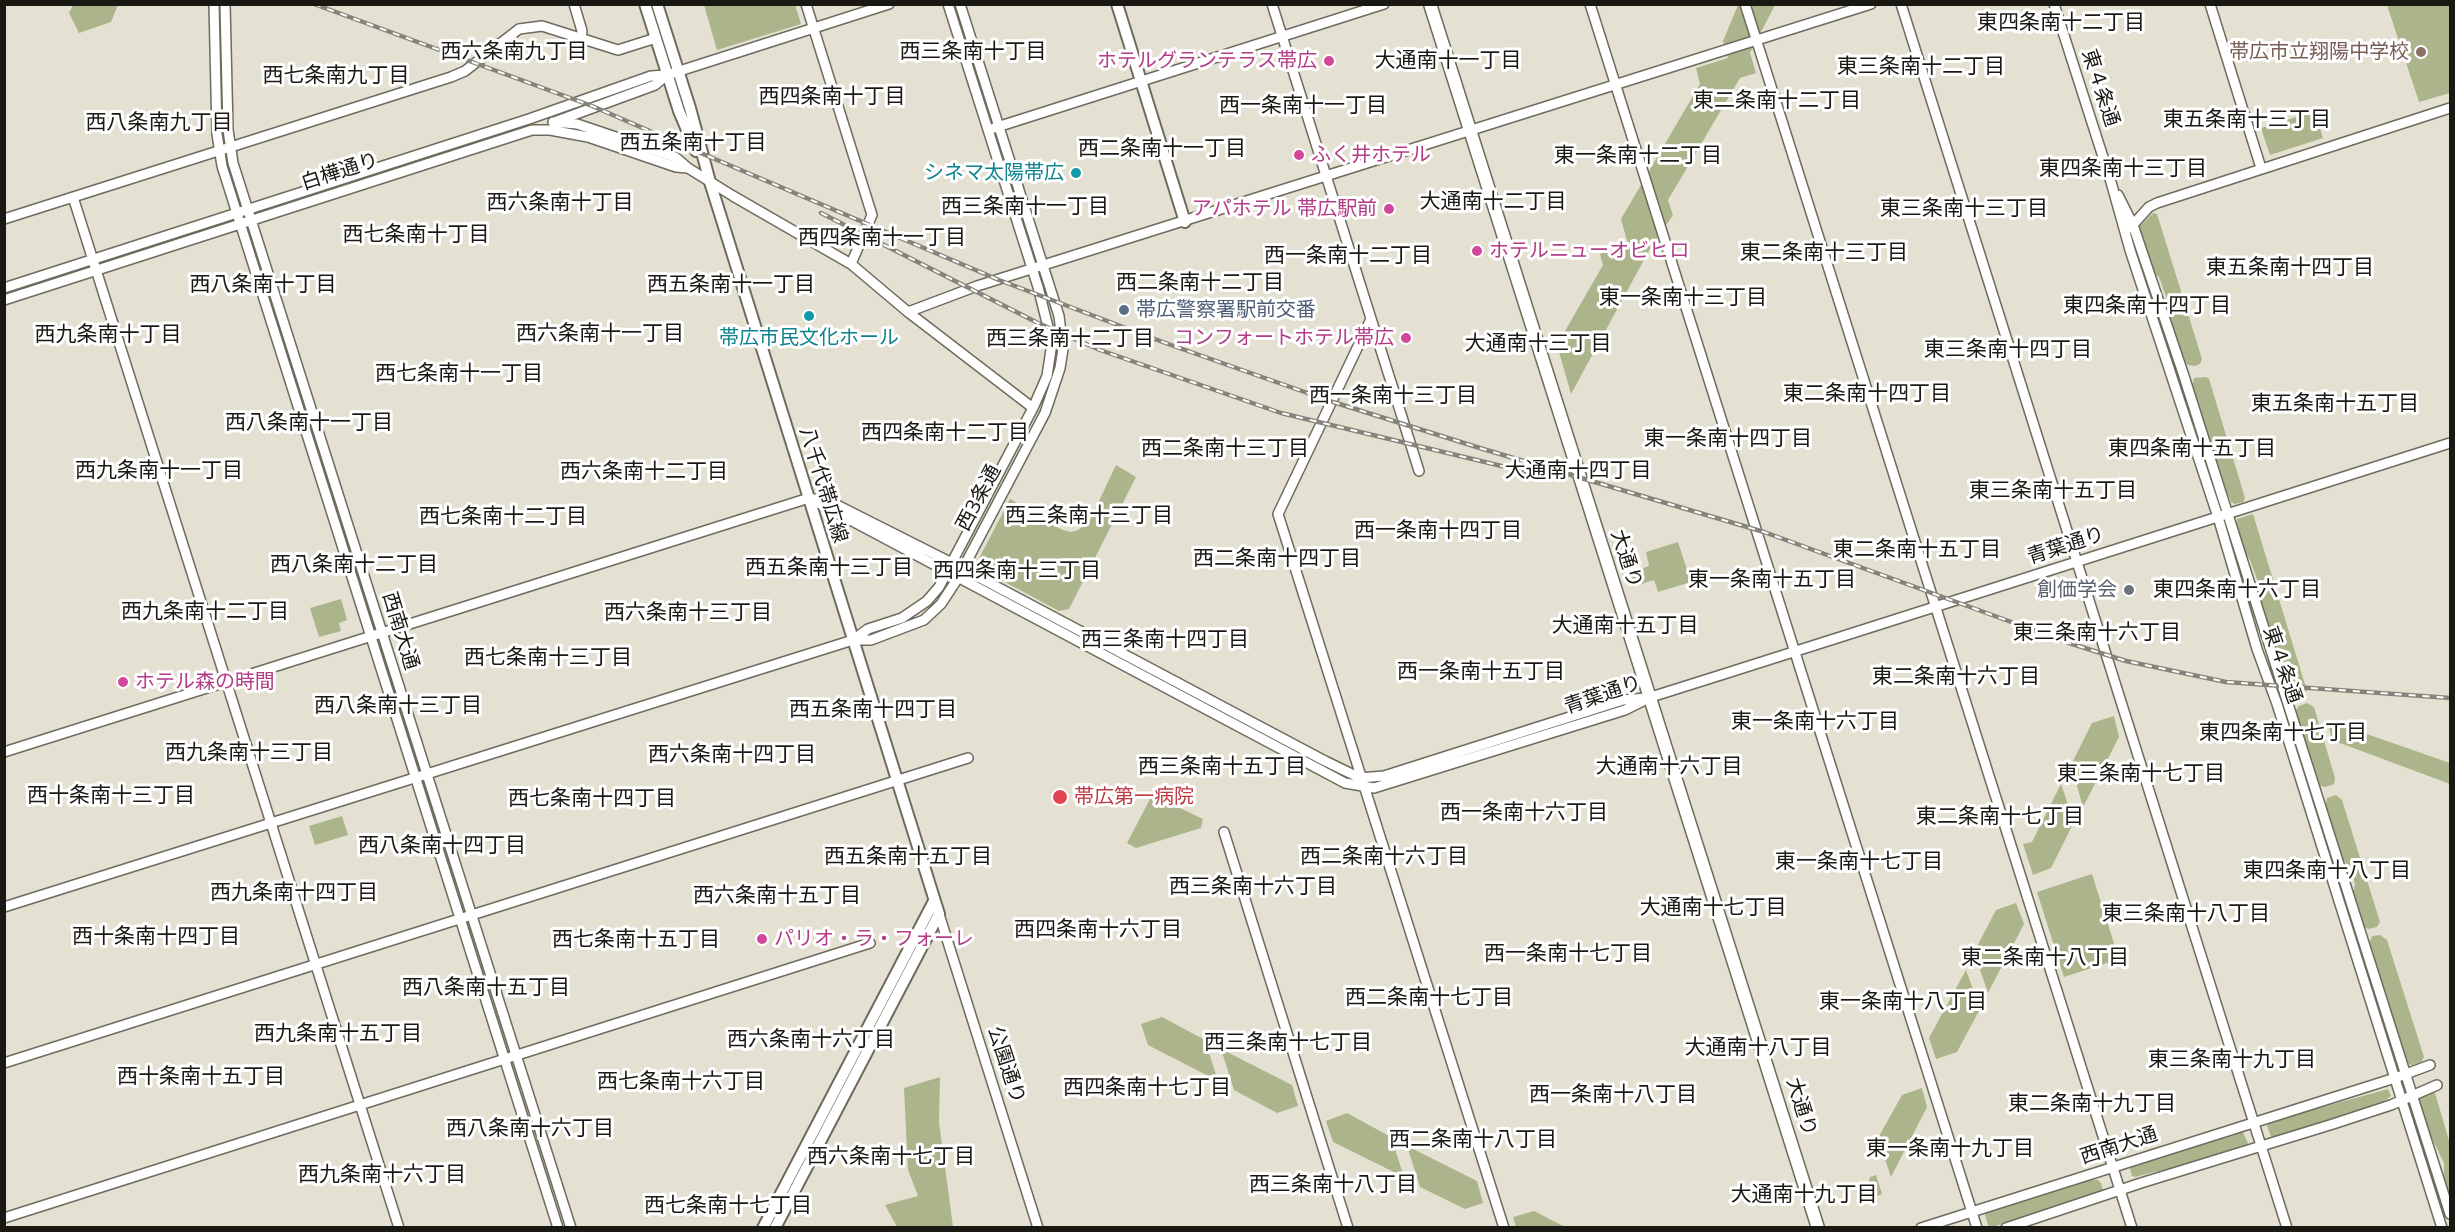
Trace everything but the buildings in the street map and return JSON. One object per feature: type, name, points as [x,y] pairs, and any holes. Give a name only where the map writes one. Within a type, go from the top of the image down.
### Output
[{"type":"highway","name":"大通り","points":[[1430,4],[1818,1227]]},
{"type":"main road","name":"八千代帯広線","points":[[645,4],[656,38],[673,74]]},
{"type":"main road","name":"八千代帯広線","points":[[657,4],[679,111],[710,182],[939,915]]},
{"type":"main road","points":[[1117,4],[1185,222]]},
{"type":"main road","points":[[763,1227],[934,901]]},
{"type":"main road","points":[[775,1227],[939,915]]},
{"type":"street","name":"西南大通","points":[[214,4],[218,151],[414,778],[558,1227]]},
{"type":"street","name":"西南大通","points":[[225,4],[230,147],[247,209],[571,1227]]},
{"type":"street","points":[[574,4],[582,31],[581,40]]},
{"type":"street","points":[[806,4],[872,215],[851,264]]},
{"type":"street","points":[[4,288],[529,119],[651,76],[673,74],[889,4]]},
{"type":"street","points":[[4,907],[853,640],[868,629],[916,610],[939,587],[1033,408],[1047,376],[1052,343],[1032,270],[948,4]]},
{"type":"street","name":"西3条通","points":[[853,640],[871,640],[924,620],[941,604],[960,574],[1044,413],[1060,368],[1064,349],[1059,316],[1044,266],[960,4]]},
{"type":"street","points":[[1272,4],[1419,471]]},
{"type":"street","points":[[988,130],[1384,4]]},
{"type":"street","points":[[1590,4],[1977,1227]]},
{"type":"street","points":[[1745,4],[2132,1227]]},
{"type":"street","points":[[908,312],[976,286],[1871,4]]},
{"type":"street","points":[[1900,4],[2287,1227]]},
{"type":"street","name":"東４条通","points":[[2054,4],[2111,182],[2125,235],[2218,517],[2257,649],[2283,724],[2442,1227]]},
{"type":"street","points":[[2210,4],[2261,168]]},
{"type":"street","points":[[4,219],[465,71],[519,29],[542,26],[618,50],[656,38]]},
{"type":"street","points":[[532,130],[655,85],[673,74]]},
{"type":"street","points":[[2125,235],[2149,207],[2157,203],[2451,108]]},
{"type":"street","name":"白樺通り","points":[[552,122],[577,124],[675,157],[710,182],[851,264],[908,312],[1033,408]]},
{"type":"street","name":"白樺通り","points":[[4,300],[532,130],[550,130],[588,137],[676,167],[688,168]]},
{"type":"street","name":"東４条通","points":[[2111,182],[2133,225],[2228,513],[2451,1214]]},
{"type":"street","points":[[73,197],[399,1227]]},
{"type":"street","points":[[1371,319],[1278,514],[1504,1227]]},
{"type":"street","name":"青葉通り","points":[[1364,788],[1374,788],[1625,710],[1651,697],[2451,443]]},
{"type":"street","points":[[4,752],[808,498],[949,568],[1345,783],[1364,788]]},
{"type":"street","points":[[960,574],[1360,778],[1384,776],[1623,700],[1651,697]]},
{"type":"street","points":[[4,1063],[968,758]]},
{"type":"street","points":[[1224,832],[1348,1227]]},
{"type":"street","name":"公園通り","points":[[939,915],[1038,1227]]},
{"type":"street","points":[[4,1218],[870,943]]},
{"type":"street","name":"西南大通","points":[[1921,1227],[2254,1123],[2430,1065]]},
{"type":"street","points":[[2006,1227],[2402,1100],[2437,1085]]},
{"type":"green space","points":[[73,4],[118,5],[111,22],[79,33],[69,13]]},
{"type":"green space","points":[[704,5],[795,5],[801,24],[717,50]]},
{"type":"green space","points":[[1738,5],[1775,5],[1750,53],[1756,73],[1740,78],[1668,200],[1673,215],[1651,247],[1571,394],[1557,345],[1603,265],[1600,254],[1628,244],[1621,219],[1700,84],[1696,68],[1728,58],[1723,41]]},
{"type":"green space","name":"帯広市立翔陽中学校","points":[[2387,5],[2450,5],[2450,93],[2419,102]]},
{"type":"green space","points":[[2315,111],[2323,138],[2270,155],[2261,128]]},
{"type":"green space","points":[[2153,213],[2157,214],[2202,359],[2200,364],[2195,366],[2185,362],[2167,309],[2167,299],[2159,277],[2154,274],[2139,227]]},
{"type":"green space","points":[[2194,378],[2209,379],[2245,498],[2243,502],[2235,504],[2231,502],[2192,385]]},
{"type":"green space","points":[[1116,465],[1136,477],[1069,609],[1059,611],[975,566],[1010,499],[1063,530],[1071,532],[1078,530],[1089,522]]},
{"type":"green space","points":[[2253,514],[2307,691],[2300,695],[2293,696],[2288,692],[2258,599],[2257,579],[2243,549],[2236,524],[2237,519]]},
{"type":"green space","points":[[1678,542],[1691,582],[1658,592],[1654,580],[1632,587],[1628,573],[1649,566],[1646,552]]},
{"type":"green space","points":[[341,599],[347,620],[339,623],[341,631],[319,637],[310,608]]},
{"type":"green space","points":[[2307,703],[2314,707],[2335,778],[2334,784],[2325,787],[2320,786],[2296,710]]},
{"type":"green space","points":[[2114,716],[2119,737],[2083,807],[2071,765],[2092,723]]},
{"type":"green space","points":[[2335,723],[2450,763],[2450,784],[2332,740],[2329,726]]},
{"type":"green space","points":[[2061,784],[2074,822],[2051,868],[2033,875],[2023,844],[2032,842]]},
{"type":"green space","points":[[2336,795],[2342,800],[2380,922],[2377,927],[2368,929],[2363,926],[2353,893],[2355,884],[2349,867],[2340,855],[2325,808],[2327,798]]},
{"type":"green space","points":[[1157,797],[1203,819],[1201,828],[1136,848],[1127,843],[1150,799]]},
{"type":"green space","points":[[342,816],[348,835],[315,845],[309,826]]},
{"type":"green space","points":[[2092,874],[2119,959],[2064,977],[2037,892]]},
{"type":"green space","points":[[2016,903],[2024,924],[1988,993],[1974,952],[1996,910]]},
{"type":"green space","points":[[2380,935],[2387,940],[2424,1057],[2421,1062],[2412,1065],[2408,1064],[2369,944],[2372,936]]},
{"type":"green space","points":[[1966,970],[1980,1009],[1957,1052],[1936,1059],[1929,1038]]},
{"type":"green space","points":[[1162,1017],[1205,1040],[1218,1081],[1148,1045],[1141,1024]]},
{"type":"green space","points":[[1221,1049],[1292,1085],[1298,1106],[1277,1113],[1234,1090]]},
{"type":"green space","points":[[940,1077],[939,1122],[953,1227],[897,1227],[885,1205],[918,1196],[908,1170],[904,1088]]},
{"type":"green space","points":[[1922,1088],[1927,1107],[1891,1177],[1878,1138],[1902,1095]]},
{"type":"green space","points":[[2388,1089],[2391,1096],[2381,1104],[2274,1138],[2271,1137],[2267,1126],[2269,1122]]},
{"type":"green space","points":[[2431,1090],[2435,1093],[2450,1144],[2450,1199],[2444,1178],[2444,1163],[2429,1132],[2418,1099],[2418,1094]]},
{"type":"green space","points":[[1347,1113],[1391,1137],[1404,1177],[1333,1142],[1326,1121]]},
{"type":"green space","points":[[2242,1130],[2248,1143],[2246,1147],[2179,1168],[2132,1176],[2130,1168],[2132,1164]]},
{"type":"green space","points":[[1407,1146],[1477,1181],[1483,1203],[1465,1209],[1420,1187]]},
{"type":"green space","points":[[1876,1175],[1882,1194],[1863,1201],[1870,1177]]},
{"type":"green space","points":[[2090,1180],[2098,1180],[2101,1183],[2103,1190],[2100,1193],[1992,1227],[1988,1225],[1986,1211]]},
{"type":"green space","points":[[1534,1211],[1565,1227],[1516,1227],[1513,1217]]},
{"type":"railway","points":[[314,4],[592,106],[689,148]]},
{"type":"railway","points":[[682,145],[999,280],[1168,344],[1333,402],[1764,532],[2069,643],[2126,661],[2226,682],[2450,698]]},
{"type":"railway","points":[[821,213],[1038,323],[1100,350],[1281,413],[1539,475]]},
{"type":"place","name":"帯広市立翔陽中学校","points":[[2421,52]]},
{"type":"place","name":"ホテルグランテラス帯広","points":[[1329,61]]},
{"type":"place","name":"ふく井ホテル","points":[[1299,155]]},
{"type":"place","name":"シネマ太陽帯広","points":[[1076,173]]},
{"type":"place","name":"アパホテル 帯広駅前","points":[[1389,209]]},
{"type":"place","name":"ホテルニューオビヒロ","points":[[1477,251]]},
{"type":"place","name":"帯広警察署駅前交番","points":[[1124,310]]},
{"type":"place","name":"帯広市民文化ホール","points":[[809,316]]},
{"type":"place","name":"コンフォートホテル帯広","points":[[1406,338]]},
{"type":"place","name":"創価学会","points":[[2129,590]]},
{"type":"place","name":"ホテル森の時間","points":[[123,682]]},
{"type":"place","name":"帯広第一病院","points":[[1060,797]]},
{"type":"place","name":"パリオ・ラ・フォーレ","points":[[762,939]]},
{"type":"district","name":"東四条南十二丁目","points":[[2061,23]]},
{"type":"district","name":"西六条南九丁目","points":[[514,52]]},
{"type":"district","name":"西三条南十丁目","points":[[973,52]]},
{"type":"district","name":"大通南十一丁目","points":[[1448,61]]},
{"type":"district","name":"東三条南十二丁目","points":[[1921,67]]},
{"type":"district","name":"西七条南九丁目","points":[[336,76]]},
{"type":"district","name":"西四条南十丁目","points":[[832,97]]},
{"type":"district","name":"東二条南十二丁目","points":[[1777,101]]},
{"type":"district","name":"西一条南十一丁目","points":[[1303,106]]},
{"type":"district","name":"東五条南十三丁目","points":[[2247,120]]},
{"type":"district","name":"西八条南九丁目","points":[[159,123]]},
{"type":"district","name":"西五条南十丁目","points":[[693,143]]},
{"type":"district","name":"西二条南十一丁目","points":[[1162,149]]},
{"type":"district","name":"東一条南十二丁目","points":[[1638,156]]},
{"type":"district","name":"東四条南十三丁目","points":[[2123,169]]},
{"type":"district","name":"大通南十二丁目","points":[[1493,202]]},
{"type":"district","name":"西六条南十丁目","points":[[560,203]]},
{"type":"district","name":"西三条南十一丁目","points":[[1025,207]]},
{"type":"district","name":"東三条南十三丁目","points":[[1964,209]]},
{"type":"district","name":"西七条南十丁目","points":[[416,235]]},
{"type":"district","name":"西四条南十一丁目","points":[[882,238]]},
{"type":"district","name":"東二条南十三丁目","points":[[1824,253]]},
{"type":"district","name":"西一条南十二丁目","points":[[1348,256]]},
{"type":"district","name":"東五条南十四丁目","points":[[2290,268]]},
{"type":"district","name":"西二条南十二丁目","points":[[1200,283]]},
{"type":"district","name":"西八条南十丁目","points":[[263,285]]},
{"type":"district","name":"西五条南十一丁目","points":[[731,285]]},
{"type":"district","name":"東一条南十三丁目","points":[[1683,298]]},
{"type":"district","name":"東四条南十四丁目","points":[[2147,306]]},
{"type":"district","name":"西六条南十一丁目","points":[[600,334]]},
{"type":"district","name":"西九条南十丁目","points":[[108,335]]},
{"type":"district","name":"西三条南十二丁目","points":[[1070,339]]},
{"type":"district","name":"大通南十三丁目","points":[[1538,344]]},
{"type":"district","name":"東三条南十四丁目","points":[[2008,350]]},
{"type":"district","name":"西七条南十一丁目","points":[[459,374]]},
{"type":"district","name":"東二条南十四丁目","points":[[1867,394]]},
{"type":"district","name":"西一条南十三丁目","points":[[1393,396]]},
{"type":"district","name":"東五条南十五丁目","points":[[2335,404]]},
{"type":"district","name":"西八条南十一丁目","points":[[309,423]]},
{"type":"district","name":"西四条南十二丁目","points":[[945,433]]},
{"type":"district","name":"東一条南十四丁目","points":[[1728,439]]},
{"type":"district","name":"西二条南十三丁目","points":[[1225,449]]},
{"type":"district","name":"東四条南十五丁目","points":[[2192,449]]},
{"type":"district","name":"西九条南十一丁目","points":[[159,471]]},
{"type":"district","name":"大通南十四丁目","points":[[1578,471]]},
{"type":"district","name":"西六条南十二丁目","points":[[644,472]]},
{"type":"district","name":"東三条南十五丁目","points":[[2053,491]]},
{"type":"district","name":"西三条南十三丁目","points":[[1089,516]]},
{"type":"district","name":"西七条南十二丁目","points":[[503,517]]},
{"type":"district","name":"西一条南十四丁目","points":[[1438,531]]},
{"type":"district","name":"東二条南十五丁目","points":[[1917,550]]},
{"type":"district","name":"西二条南十四丁目","points":[[1277,559]]},
{"type":"district","name":"西八条南十二丁目","points":[[354,565]]},
{"type":"district","name":"西五条南十三丁目","points":[[829,568]]},
{"type":"district","name":"西四条南十三丁目","points":[[1017,571]]},
{"type":"district","name":"東一条南十五丁目","points":[[1772,580]]},
{"type":"district","name":"東四条南十六丁目","points":[[2237,590]]},
{"type":"district","name":"西九条南十二丁目","points":[[205,612]]},
{"type":"district","name":"西六条南十三丁目","points":[[688,613]]},
{"type":"district","name":"大通南十五丁目","points":[[1625,626]]},
{"type":"district","name":"東三条南十六丁目","points":[[2097,633]]},
{"type":"district","name":"西三条南十四丁目","points":[[1165,640]]},
{"type":"district","name":"西七条南十三丁目","points":[[548,658]]},
{"type":"district","name":"西一条南十五丁目","points":[[1481,672]]},
{"type":"district","name":"東二条南十六丁目","points":[[1956,677]]},
{"type":"district","name":"西八条南十三丁目","points":[[398,706]]},
{"type":"district","name":"西五条南十四丁目","points":[[873,710]]},
{"type":"district","name":"東一条南十六丁目","points":[[1815,722]]},
{"type":"district","name":"東四条南十七丁目","points":[[2283,733]]},
{"type":"district","name":"西九条南十三丁目","points":[[249,753]]},
{"type":"district","name":"西六条南十四丁目","points":[[732,755]]},
{"type":"district","name":"西三条南十五丁目","points":[[1222,767]]},
{"type":"district","name":"大通南十六丁目","points":[[1669,767]]},
{"type":"district","name":"東三条南十七丁目","points":[[2141,774]]},
{"type":"district","name":"西十条南十三丁目","points":[[111,796]]},
{"type":"district","name":"西七条南十四丁目","points":[[592,799]]},
{"type":"district","name":"西一条南十六丁目","points":[[1524,813]]},
{"type":"district","name":"東二条南十七丁目","points":[[2000,817]]},
{"type":"district","name":"西八条南十四丁目","points":[[442,846]]},
{"type":"district","name":"西五条南十五丁目","points":[[908,857]]},
{"type":"district","name":"西二条南十六丁目","points":[[1384,857]]},
{"type":"district","name":"東一条南十七丁目","points":[[1859,862]]},
{"type":"district","name":"東四条南十八丁目","points":[[2327,871]]},
{"type":"district","name":"西三条南十六丁目","points":[[1253,887]]},
{"type":"district","name":"西九条南十四丁目","points":[[294,893]]},
{"type":"district","name":"西六条南十五丁目","points":[[777,896]]},
{"type":"district","name":"大通南十七丁目","points":[[1713,908]]},
{"type":"district","name":"東三条南十八丁目","points":[[2186,914]]},
{"type":"district","name":"西四条南十六丁目","points":[[1098,930]]},
{"type":"district","name":"西十条南十四丁目","points":[[156,937]]},
{"type":"district","name":"西七条南十五丁目","points":[[636,940]]},
{"type":"district","name":"西一条南十七丁目","points":[[1568,954]]},
{"type":"district","name":"東二条南十八丁目","points":[[2045,958]]},
{"type":"district","name":"西八条南十五丁目","points":[[486,988]]},
{"type":"district","name":"西二条南十七丁目","points":[[1429,998]]},
{"type":"district","name":"東一条南十八丁目","points":[[1903,1002]]},
{"type":"district","name":"西九条南十五丁目","points":[[338,1034]]},
{"type":"district","name":"西六条南十六丁目","points":[[811,1040]]},
{"type":"district","name":"西三条南十七丁目","points":[[1288,1043]]},
{"type":"district","name":"大通南十八丁目","points":[[1758,1048]]},
{"type":"district","name":"東三条南十九丁目","points":[[2232,1060]]},
{"type":"district","name":"西十条南十五丁目","points":[[201,1077]]},
{"type":"district","name":"西七条南十六丁目","points":[[681,1082]]},
{"type":"district","name":"西四条南十七丁目","points":[[1147,1088]]},
{"type":"district","name":"西一条南十八丁目","points":[[1613,1095]]},
{"type":"district","name":"東二条南十九丁目","points":[[2092,1104]]},
{"type":"district","name":"西八条南十六丁目","points":[[530,1129]]},
{"type":"district","name":"西二条南十八丁目","points":[[1473,1140]]},
{"type":"district","name":"東一条南十九丁目","points":[[1950,1149]]},
{"type":"district","name":"西六条南十七丁目","points":[[891,1157]]},
{"type":"district","name":"西九条南十六丁目","points":[[382,1175]]},
{"type":"district","name":"西三条南十八丁目","points":[[1333,1185]]},
{"type":"district","name":"大通南十九丁目","points":[[1804,1195]]},
{"type":"district","name":"西七条南十七丁目","points":[[728,1206]]}]
